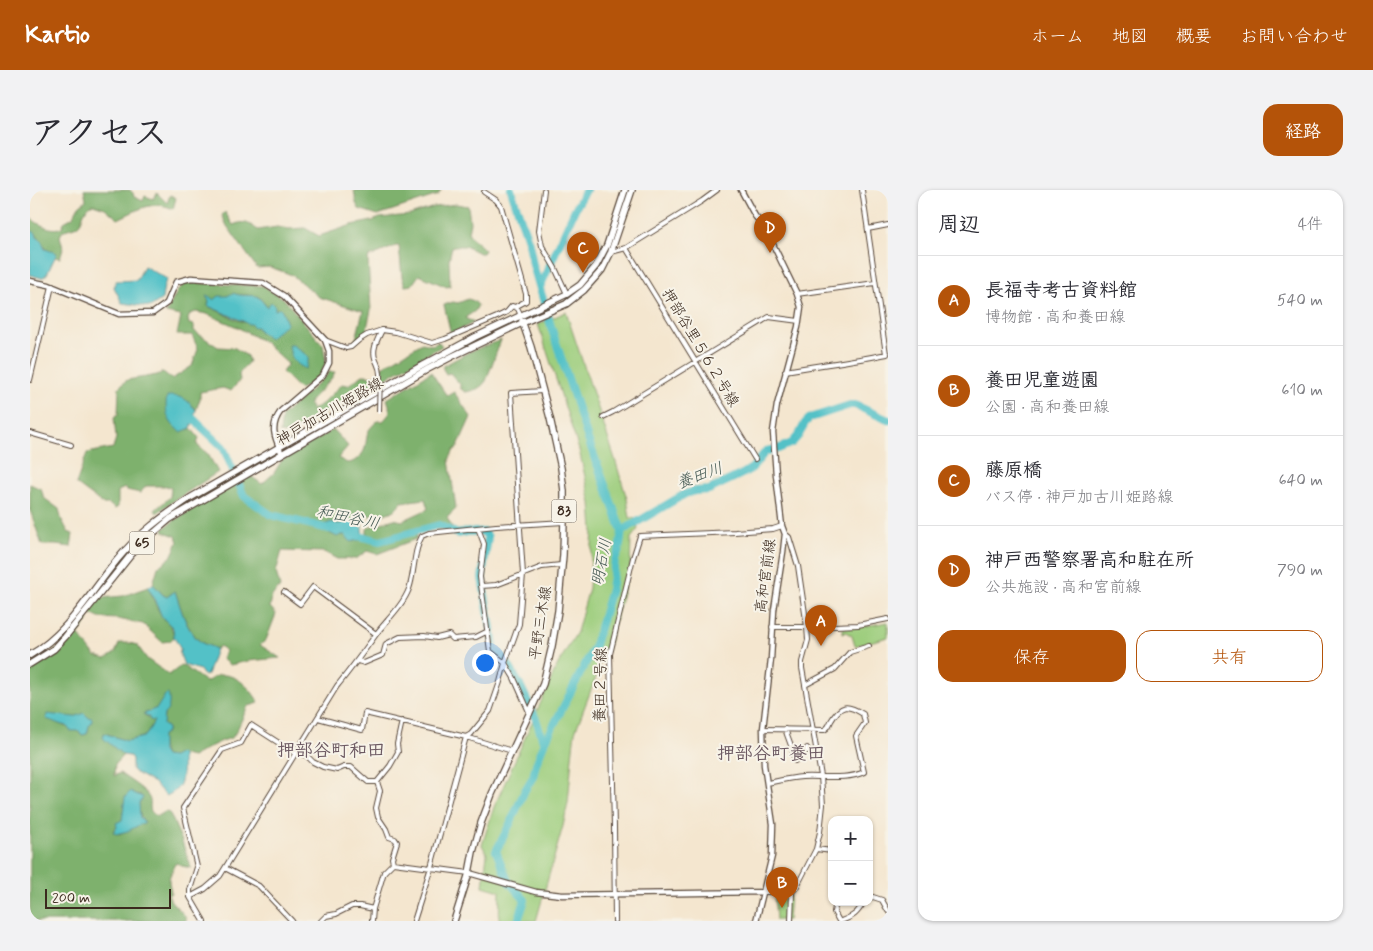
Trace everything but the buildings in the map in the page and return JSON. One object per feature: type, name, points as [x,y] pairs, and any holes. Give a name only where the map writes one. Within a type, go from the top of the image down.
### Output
[{"type":"main road","name":"神戸加古川姫路線","points":[[30,664],[54,649],[130,556],[163,525],[197,502],[445,360],[533,314],[580,285],[596,266],[607,245],[625,190]]},
{"type":"main road","name":"神戸加古川姫路線","points":[[533,314],[566,304],[584,290],[602,270],[611,252],[632,190]]},
{"type":"main road","name":"神戸加古川姫路線","points":[[30,655],[47,643],[70,621],[118,558],[149,527],[190,498],[475,337],[521,320]]},
{"type":"main road","name":"平野三木線","points":[[454,921],[470,873],[473,852],[481,823],[492,794],[543,684],[558,611],[563,555],[564,491],[561,468],[542,391],[521,320]]},
{"type":"street","points":[[544,190],[539,231],[542,246],[555,268],[565,295]]},
{"type":"street","points":[[611,252],[626,248],[717,190]]},
{"type":"street","name":"高和宮前線","points":[[741,190],[755,216],[765,228],[797,294],[800,307],[799,321],[776,405],[773,432],[776,475],[782,526],[785,534],[772,626],[771,659],[762,729],[762,753],[773,824],[772,856],[756,921]]},
{"type":"street","points":[[785,371],[887,354],[862,190]]},
{"type":"street","points":[[30,281],[52,286],[119,314],[154,312],[167,303],[176,282],[191,278],[263,283],[284,296],[325,340],[346,348],[351,347],[367,335],[382,330],[396,332],[432,343],[497,317],[507,312],[512,306],[515,307],[526,301],[526,294],[501,206],[484,192]]},
{"type":"street","points":[[868,229],[888,225]]},
{"type":"street","name":"押部谷里５６２号線","points":[[626,248],[755,459]]},
{"type":"street","points":[[797,294],[876,283]]},
{"type":"street","points":[[30,380],[52,286]]},
{"type":"street","points":[[515,307],[520,312],[521,320]]},
{"type":"street","points":[[603,417],[769,317],[799,321]]},
{"type":"street","points":[[379,412],[380,368],[374,356],[374,346],[382,330]]},
{"type":"street","name":"神戸加古川姫路線","points":[[279,447],[274,432],[276,417],[323,375],[329,363],[329,352],[325,340]]},
{"type":"street","points":[[414,921],[431,867],[466,737],[471,734],[490,711],[518,624],[522,574],[511,393],[542,391]]},
{"type":"street","points":[[30,433],[71,445]]},
{"type":"street","points":[[279,447],[282,454]]},
{"type":"street","points":[[190,897],[220,876],[337,686],[401,603],[409,589],[422,536],[429,533],[478,528],[564,522]]},
{"type":"street","name":"養田２号線","points":[[615,921],[610,654],[640,536],[735,532],[774,529],[782,526]]},
{"type":"street","points":[[478,528],[484,544],[480,577],[490,650],[505,663],[531,711]]},
{"type":"street","points":[[785,534],[789,537],[798,566],[807,627],[808,640],[802,668],[821,776],[823,804],[816,850],[792,892],[791,921]]},
{"type":"street","points":[[481,586],[496,585],[542,567],[562,565]]},
{"type":"street","points":[[284,592],[300,604],[313,587],[376,634]]},
{"type":"street","points":[[772,626],[858,625],[888,619]]},
{"type":"street","points":[[358,661],[364,663],[383,655],[386,644],[400,637],[424,636],[432,638],[449,635],[453,638],[476,637],[488,631]]},
{"type":"street","points":[[806,684],[835,668],[850,652],[868,646]]},
{"type":"street","points":[[762,729],[824,730],[840,709],[844,707],[851,707],[863,714],[865,723],[856,736],[864,772],[859,775],[800,777],[766,783]]},
{"type":"street","points":[[318,718],[362,730],[366,713],[466,737],[512,751]]},
{"type":"street","points":[[377,782],[398,752],[397,744],[402,721]]},
{"type":"street","points":[[204,921],[190,897],[190,890],[197,867],[183,808],[222,750],[241,743],[251,725],[296,754],[299,753],[306,756],[313,762],[337,770],[351,767],[368,782],[377,782]]},
{"type":"street","points":[[785,730],[795,761]]},
{"type":"street","points":[[793,751],[807,749],[817,751]]},
{"type":"street","points":[[377,782],[380,791],[376,808],[378,817],[386,829],[388,837],[395,839],[397,842],[392,858],[393,863]]},
{"type":"street","points":[[816,850],[828,851]]},
{"type":"street","points":[[393,863],[470,873],[536,892],[570,895],[792,892]]},
{"type":"street","points":[[372,921],[373,909],[384,872],[393,863]]},
{"type":"street","points":[[225,868],[259,886],[292,921]]},
{"type":"street","points":[[873,899],[882,900],[888,911]]},
{"type":"street","points":[[321,921],[326,916],[336,914],[352,906],[373,909]]},
{"type":"street","points":[[835,906],[834,912],[840,921],[855,915],[862,906]]},
{"type":"green space","points":[[84,190],[130,190],[134,197],[143,201],[145,196],[153,199],[157,193],[167,203],[170,195],[176,198],[173,209],[158,205],[145,207],[118,219],[105,208],[93,204],[87,208],[78,225],[62,232],[60,236],[63,248],[60,258],[55,257],[56,253],[46,249],[33,232],[30,234],[30,218],[50,228],[62,227],[64,222],[73,217],[79,206],[86,200]]},
{"type":"green space","points":[[354,190],[441,190],[438,195],[378,215],[359,209]]},
{"type":"green space","points":[[456,204],[468,206],[470,222],[468,232],[485,250],[483,253],[465,246],[452,246],[449,260],[450,286],[447,287],[419,275],[412,285],[405,286],[402,277],[399,246],[369,257],[371,310],[366,332],[355,343],[363,311],[319,297],[292,275],[270,267],[257,268],[227,226],[222,215],[225,212],[233,225],[246,223],[258,230],[277,227],[289,229],[305,228],[319,236],[380,218],[410,215],[434,207]]},
{"type":"green space","points":[[186,283],[263,286],[283,298],[323,345],[326,361],[322,372],[309,385],[299,389],[282,372],[288,364],[264,342],[237,327],[207,314],[196,312],[190,314],[189,324],[194,325],[194,331],[218,347],[235,348],[247,356],[249,361],[239,374],[240,380],[231,391],[223,388],[200,392],[200,399],[196,410],[192,405],[188,430],[191,428],[199,438],[198,446],[208,454],[218,472],[157,513],[155,510],[170,497],[171,488],[165,486],[146,486],[140,493],[125,488],[118,491],[118,507],[115,509],[109,504],[103,504],[76,484],[87,453],[113,448],[116,438],[114,417],[118,414],[119,387],[127,380],[157,375],[163,372],[172,379],[192,366],[198,349],[192,335],[177,335],[181,316],[166,313],[178,290]],"holes":[[[234,294],[259,297],[267,307],[269,305],[284,317],[287,324],[260,332],[257,327],[208,306],[209,301],[207,297],[214,300]]]},
{"type":"green space","points":[[468,299],[478,305],[475,311],[466,317],[466,319],[475,322],[451,334],[444,305]]},
{"type":"green space","points":[[566,312],[614,456],[627,499],[630,518],[634,518],[638,529],[631,538],[630,567],[607,652],[601,657],[596,677],[575,732],[568,803],[536,921],[520,921],[524,910],[518,913],[515,921],[499,921],[500,891],[483,886],[487,854],[482,845],[494,807],[558,664],[577,632],[589,588],[593,530],[591,503],[579,450],[538,324]]},
{"type":"green space","points":[[501,340],[486,381],[477,389],[465,392],[450,373],[446,374],[443,369],[443,366],[469,352]]},
{"type":"green space","points":[[439,342],[442,346],[384,379],[382,367],[422,343],[432,345]]},
{"type":"green space","points":[[329,372],[335,372],[331,379],[310,401],[309,404],[312,410],[322,404],[342,384],[348,385],[363,375],[376,376],[376,383],[287,434],[280,433],[282,416]]},
{"type":"green space","points":[[431,372],[447,396],[454,392],[471,417],[457,448],[449,460],[456,508],[447,518],[452,527],[418,532],[416,539],[377,554],[367,551],[356,559],[337,559],[324,552],[282,551],[276,572],[280,587],[272,596],[270,607],[276,614],[266,640],[260,645],[280,658],[230,665],[222,659],[225,651],[220,646],[216,649],[204,644],[191,632],[175,591],[167,597],[153,584],[158,567],[171,557],[178,542],[176,536],[164,532],[163,529],[249,475],[262,484],[274,473],[282,460],[333,430],[348,446],[338,458],[347,463],[353,462],[361,456],[370,429],[377,421],[383,421],[388,415],[390,409],[387,399]],"holes":[[[425,499],[428,509],[402,521],[394,519],[369,527],[367,529],[367,537],[363,536],[363,539],[345,535],[333,535],[331,532],[323,530],[321,526],[332,522],[339,524],[350,521],[355,522],[361,517],[385,514],[395,510],[402,502]]]},
{"type":"green space","points":[[30,484],[41,489],[44,498],[59,509],[68,532],[73,534],[71,547],[42,545],[30,510]]},
{"type":"green space","points":[[148,587],[160,613],[170,625],[174,637],[170,641],[162,642],[143,624],[118,619],[99,618],[89,613],[100,598],[123,596]]},
{"type":"green space","points":[[86,617],[89,620],[78,634],[95,656],[106,659],[115,653],[121,643],[137,645],[147,659],[169,675],[182,665],[206,682],[219,675],[227,675],[244,684],[259,703],[247,708],[232,738],[217,743],[192,757],[180,754],[173,757],[165,756],[162,748],[162,735],[167,732],[167,727],[163,725],[164,714],[157,708],[143,714],[154,721],[147,734],[143,737],[127,741],[105,733],[123,755],[115,764],[114,776],[120,773],[143,790],[150,799],[150,809],[153,814],[157,816],[168,812],[182,841],[191,868],[177,863],[174,865],[169,879],[171,893],[168,895],[186,917],[186,921],[30,921],[30,669],[54,652]],"holes":[[[81,715],[88,717],[89,726],[87,734],[82,735],[76,730],[57,722]],[[135,794],[141,795],[139,810],[145,822],[119,834],[113,831],[122,820],[124,805]]]},
{"type":"green space","points":[[888,622],[888,637],[855,646],[852,636],[846,632],[843,633],[843,628]]},
{"type":"green space","points":[[789,893],[788,920],[776,920],[774,894]]},
{"type":"water","points":[[33,231],[41,240],[45,249],[57,253],[47,274],[42,278],[30,275],[30,234]]},
{"type":"water","points":[[144,266],[167,279],[162,299],[150,307],[122,303],[114,287],[116,281],[137,280]]},
{"type":"water","points":[[233,293],[258,297],[267,307],[271,302],[275,306],[275,310],[280,308],[282,310],[287,324],[269,338],[260,332],[257,327],[253,327],[251,324],[247,324],[208,306],[209,301],[206,296],[214,300],[219,296],[227,296]]},
{"type":"water","points":[[289,345],[293,345],[309,357],[306,369],[294,360]]},
{"type":"water","points":[[167,396],[183,398],[196,410],[191,428],[181,432],[170,421],[166,407]]},
{"type":"water","points":[[361,517],[363,539],[351,542],[345,535],[337,537],[320,528],[331,522],[339,524],[350,521],[355,522]]},
{"type":"water","points":[[153,584],[167,597],[175,591],[192,633],[202,643],[216,649],[207,675],[204,676],[200,670],[184,665],[179,652],[181,650],[174,637],[173,628],[162,617],[148,587]]},
{"type":"water","points":[[168,694],[169,705],[164,714],[163,725],[167,727],[167,732],[162,735],[162,751],[165,756],[173,757],[180,753],[182,755],[182,779],[177,789],[166,796],[154,783],[132,770],[132,759],[130,756],[123,755],[103,738],[104,733],[127,741],[143,737],[147,734],[154,721],[143,714],[157,708],[165,695]]},
{"type":"water","points":[[84,713],[92,718],[92,722],[87,734],[82,735],[79,731],[70,731],[67,726],[46,719],[47,714],[74,717]]},
{"type":"water","points":[[131,791],[143,797],[139,803],[140,818],[145,822],[128,831],[116,834],[113,832],[117,827],[116,823],[122,820],[125,797]]},
{"type":"waterway","name":"明石川","points":[[511,190],[529,243],[533,265],[553,333],[589,442],[622,531],[611,589],[595,645],[544,744],[533,777],[496,851],[508,881],[525,900],[518,921]]},
{"type":"waterway","points":[[540,287],[575,209],[586,190]]},
{"type":"waterway","name":"養田川","points":[[622,531],[685,494],[709,490],[744,473],[752,468],[766,451],[778,449],[792,443],[810,418],[855,405],[888,420]]},
{"type":"waterway","name":"和田谷川","points":[[187,413],[223,447],[244,496],[271,515],[329,529]]},
{"type":"waterway","name":"和田谷川","points":[[355,535],[380,541],[439,525],[458,534],[484,532],[488,537],[482,578],[495,650],[504,657],[521,687],[536,719],[544,744]]},
{"type":"place","name":"神戸西警察署高和駐在所","points":[[770,253]]},
{"type":"place","name":"藤原橋","points":[[583,273]]},
{"type":"place","name":"長福寺考古資料館","points":[[821,646]]},
{"type":"place","name":"養田児童遊園","points":[[782,908]]},
{"type":"district","name":"押部谷町和田","points":[[331,751]]},
{"type":"district","name":"押部谷町養田","points":[[771,754]]}]
